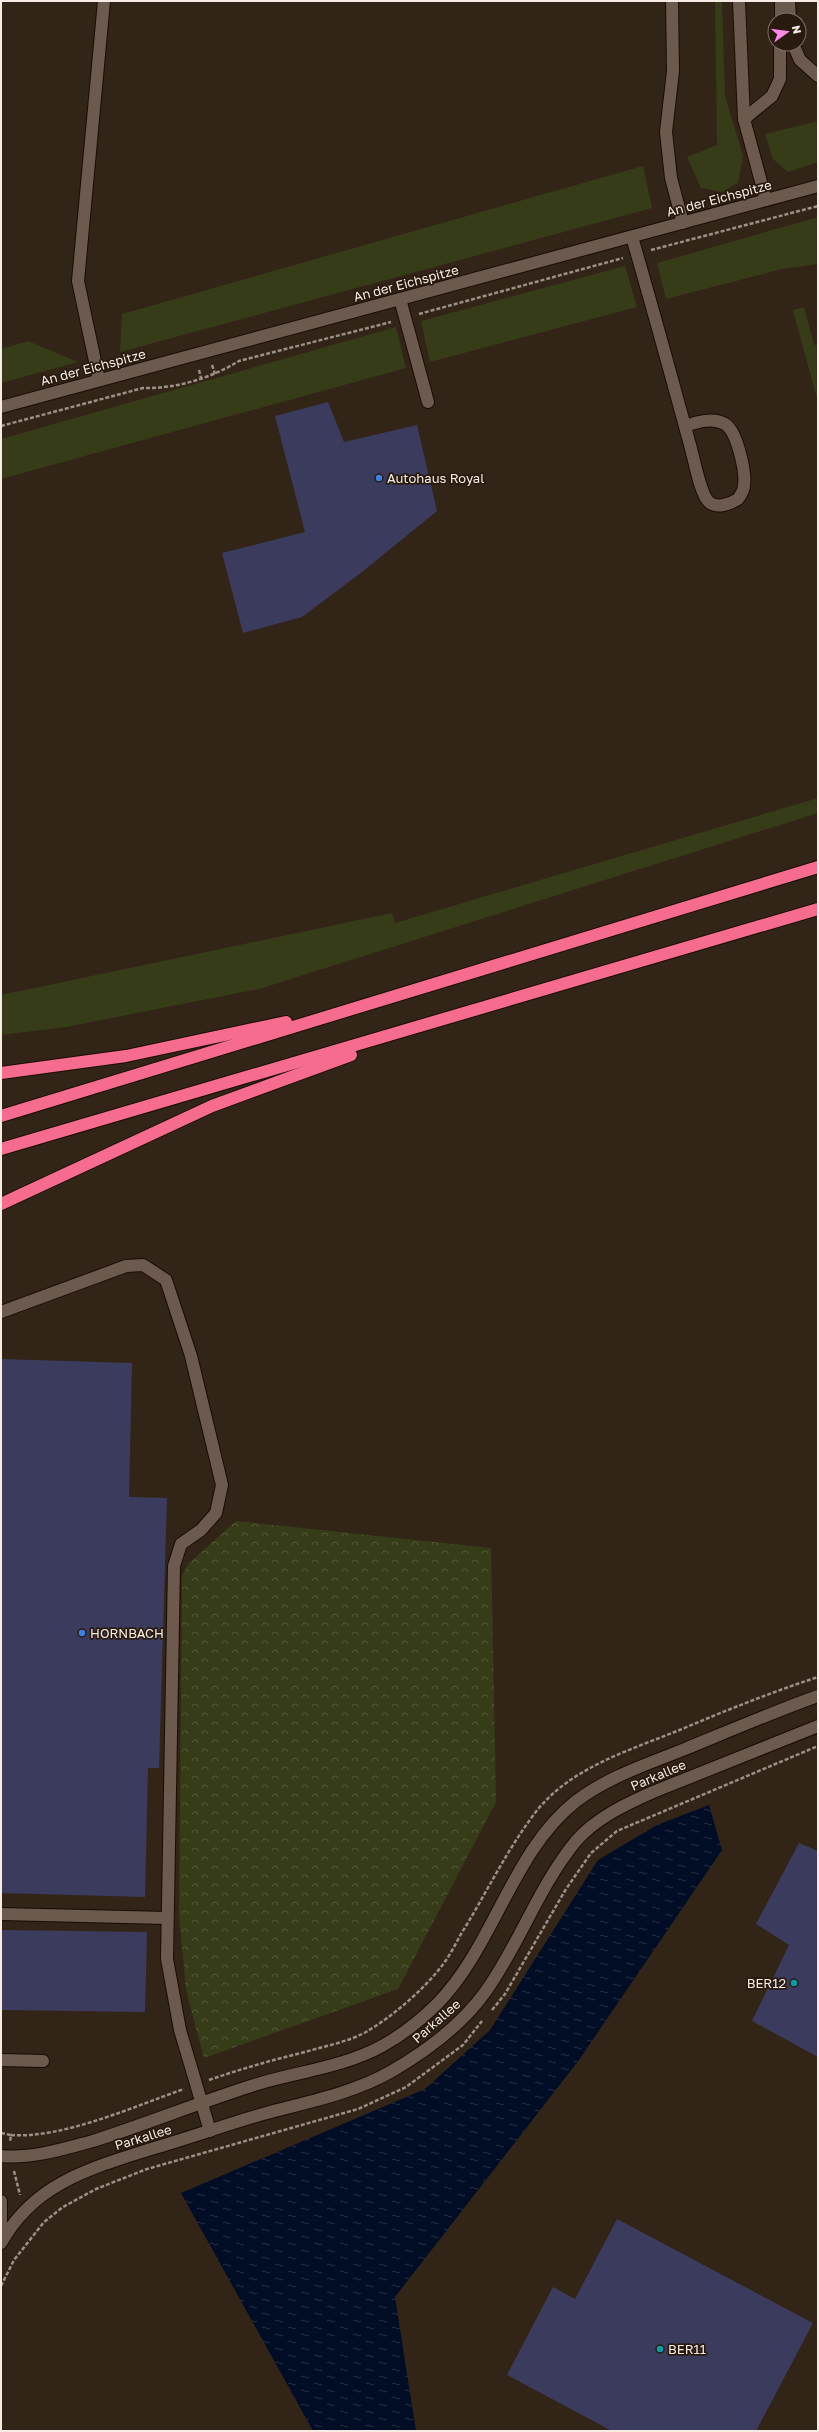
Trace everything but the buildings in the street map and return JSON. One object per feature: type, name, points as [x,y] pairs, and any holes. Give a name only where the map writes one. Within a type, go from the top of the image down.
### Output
[{"type":"highway","points":[[1,1116],[818,867]]},
{"type":"highway","points":[[1,1149],[466,1014],[818,909]]},
{"type":"highway","points":[[1,1073],[148,1052],[214,1039],[392,998]]},
{"type":"highway","points":[[1,1204],[241,1094],[466,1014]]},
{"type":"street","points":[[99,380],[78,281],[104,1]]},
{"type":"street","points":[[672,1],[673,71],[666,132],[671,178],[683,223]]},
{"type":"street","points":[[739,1],[744,119],[766,200]]},
{"type":"street","points":[[781,1],[781,12]]},
{"type":"street","points":[[789,1],[790,12]]},
{"type":"street","points":[[744,119],[772,96],[780,79],[780,52]]},
{"type":"street","points":[[796,52],[800,60],[818,76]]},
{"type":"street","name":"An der Eichspitze","points":[[1,407],[818,186]]},
{"type":"street","points":[[632,236],[685,426],[708,502],[720,506],[738,499],[744,486],[745,478],[735,437],[730,429],[725,424],[711,420],[685,426]]},
{"type":"street","points":[[400,300],[428,402]]},
{"type":"street","points":[[1,1312],[126,1266],[143,1265],[166,1280],[191,1356],[222,1485],[216,1513],[201,1530],[181,1544],[174,1566],[167,1959],[180,2030],[210,2131]]},
{"type":"street","name":"Parkallee","points":[[6,2156],[36,2155],[73,2146],[257,2084],[360,2056],[382,2046],[411,2027],[437,2004],[462,1975],[485,1938],[531,1853],[559,1817],[576,1802],[615,1778],[818,1696]]},
{"type":"street","name":"Parkallee","points":[[1,2243],[11,2227],[29,2206],[54,2186],[80,2172],[210,2131],[348,2092],[384,2075],[422,2052],[464,2017],[486,1990],[554,1873],[577,1840],[593,1825],[630,1802],[818,1726]]},
{"type":"street","points":[[1,1914],[167,1918]]},
{"type":"street","points":[[1,2060],[43,2061]]},
{"type":"street","points":[[1,2201],[1,2232]]},
{"type":"path","points":[[199,370],[201,378]]},
{"type":"path","points":[[1,2133],[27,2136],[56,2132],[242,2069],[340,2042],[366,2032],[398,2008],[428,1982],[442,1966],[480,1904],[509,1851],[535,1812],[558,1789],[580,1773],[608,1759],[721,1712],[778,1690],[818,1677]]},
{"type":"path","points":[[1,2286],[14,2260],[44,2222],[20,2196],[6,2156],[11,2135]]},
{"type":"green space","points":[[715,1],[722,1],[725,96],[743,156],[738,183],[722,192],[701,188],[687,157],[717,145]]},
{"type":"green space","points":[[818,121],[818,162],[788,172],[773,159],[765,134]]},
{"type":"green space","points":[[643,166],[652,208],[120,352],[122,314]]},
{"type":"green space","points":[[818,217],[818,264],[782,269],[666,299],[657,263]]},
{"type":"green space","points":[[625,266],[637,307],[430,362],[421,321]]},
{"type":"green space","points":[[804,307],[814,345],[818,344],[818,402],[793,310]]},
{"type":"green space","points":[[396,327],[406,368],[1,479],[1,439]]},
{"type":"green space","points":[[28,341],[78,362],[1,383],[1,349]]},
{"type":"green space","points":[[818,798],[818,813],[259,989],[66,1027],[1,1035],[1,995],[392,913],[395,923]]},
{"type":"green space","points":[[236,1521],[491,1548],[496,1802],[398,1989],[204,2058],[186,1990],[179,1915],[182,1575],[189,1563]]},
{"type":"water","points":[[709,1805],[722,1850],[579,2060],[395,2297],[416,2431],[313,2431],[181,2193],[425,2089],[490,2030],[598,1860],[657,1825]]},
{"type":"place","name":"Autohaus Royal","points":[[379,478]]},
{"type":"place","name":"HORNBACH","points":[[82,1633]]},
{"type":"place","name":"BER12","points":[[794,1983]]},
{"type":"place","name":"BER11","points":[[660,2349]]}]
